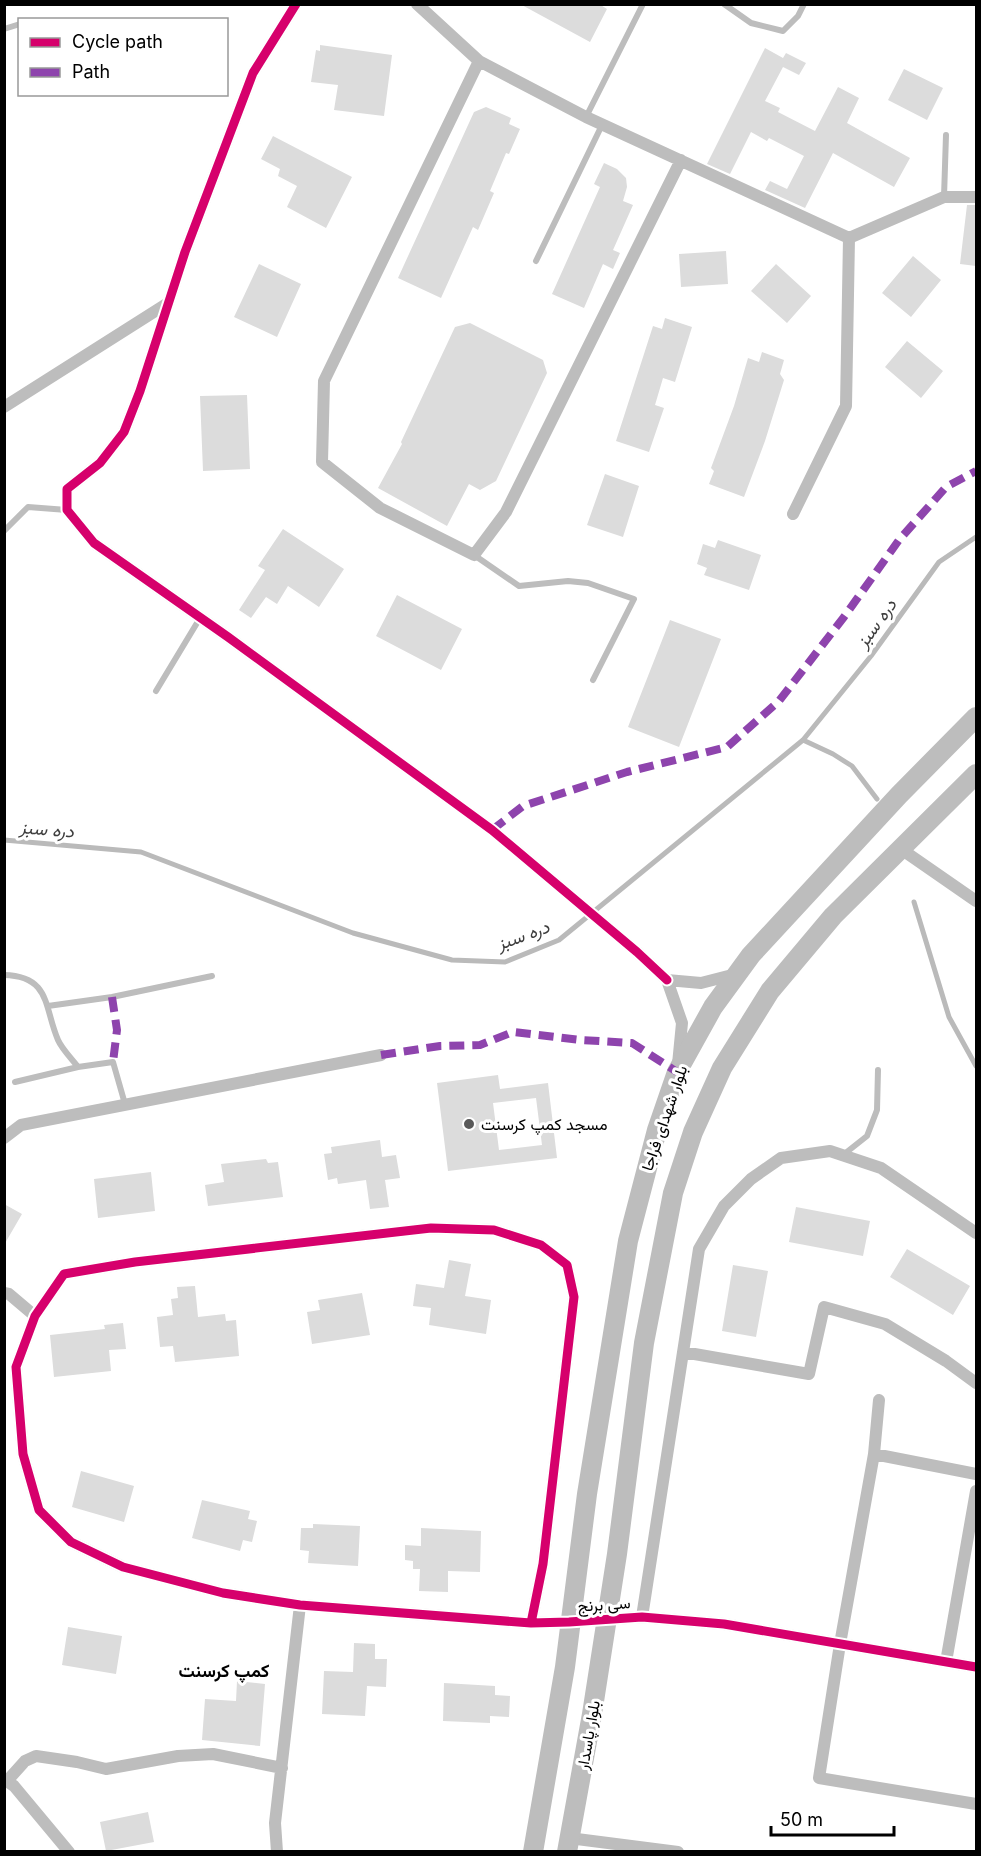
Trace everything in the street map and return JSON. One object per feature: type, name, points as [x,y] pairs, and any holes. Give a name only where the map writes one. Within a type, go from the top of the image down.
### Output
[{"type":"main road","name":"بلوار شهدای فراجا","points":[[569,1622],[628,1240],[657,1130],[677,1072],[713,1007],[751,955],[876,820],[976,717]]},
{"type":"main road","name":"بلوار شهدای فراجا","points":[[606,1618],[644,1343],[673,1193],[693,1132],[722,1068],[770,991],[833,916],[976,774]]},
{"type":"main road","name":"بلوار پاسدار","points":[[568,1845],[592,1713],[606,1618]]},
{"type":"main road","name":"بلوار پاسدار","points":[[533,1851],[565,1667],[569,1622]]},
{"type":"street","points":[[296,4],[253,73],[168,303],[140,391],[124,432],[100,463],[67,489],[67,510],[94,543],[201,617],[492,830],[667,980],[682,1023],[677,1072]]},
{"type":"street","points":[[417,4],[479,61],[586,117],[849,238],[944,197],[976,197]]},
{"type":"street","points":[[479,61],[324,381],[322,462],[380,508],[474,555],[506,512],[681,160]]},
{"type":"street","points":[[794,514],[846,406],[849,238]]},
{"type":"street","points":[[4,407],[168,303]]},
{"type":"street","points":[[900,849],[976,901]]},
{"type":"street","points":[[667,980],[701,983],[738,974]]},
{"type":"street","points":[[4,1138],[21,1125],[381,1055]]},
{"type":"street","points":[[642,1617],[699,1249],[724,1206],[751,1179],[781,1158],[830,1151],[881,1168],[976,1233]]},
{"type":"street","name":"سی برنج","points":[[531,1623],[543,1564],[574,1296],[567,1265],[541,1245],[494,1230],[431,1228],[135,1262],[64,1274],[35,1316],[16,1366],[23,1454],[39,1510],[71,1542],[123,1567],[223,1593],[300,1605],[531,1623],[642,1617],[724,1624],[976,1667]]},
{"type":"street","points":[[4,1293],[9,1294],[35,1316]]},
{"type":"street","points":[[683,1352],[809,1374],[824,1307],[885,1324],[946,1361],[976,1383]]},
{"type":"street","points":[[879,1400],[874,1454],[819,1778],[976,1804]]},
{"type":"street","points":[[874,1454],[976,1474]]},
{"type":"street","points":[[946,1662],[975,1508],[976,1491]]},
{"type":"street","points":[[277,1851],[275,1823],[300,1605]]},
{"type":"street","points":[[69,1851],[14,1786],[6,1780],[25,1761],[36,1756],[106,1769],[178,1756],[213,1754],[282,1768]]},
{"type":"street","points":[[568,1845],[678,1851]]},
{"type":"lane","points":[[586,117],[643,4]]},
{"type":"lane","points":[[724,4],[751,23],[783,31],[798,16],[804,4]]},
{"type":"lane","points":[[536,261],[602,124]]},
{"type":"lane","points":[[944,197],[946,135]]},
{"type":"lane","points":[[4,531],[28,507],[67,510]]},
{"type":"lane","points":[[474,555],[519,586],[568,581],[588,583],[634,600],[593,680]]},
{"type":"lane","points":[[156,691],[201,617]]},
{"type":"lane","points":[[4,975],[19,975],[40,987],[59,1041],[78,1067]]},
{"type":"lane","points":[[48,1006],[112,997],[212,976]]},
{"type":"lane","points":[[15,1082],[78,1067],[113,1062],[125,1104]]},
{"type":"lane","points":[[842,1155],[867,1136],[876,1110],[879,1070]]},
{"type":"building","points":[[520,4],[599,4],[607,9],[590,42]]},
{"type":"building","points":[[320,45],[392,55],[384,116],[334,110],[338,85],[311,82],[316,50],[320,51]]},
{"type":"building","points":[[765,48],[783,58],[786,53],[806,63],[799,75],[783,67],[765,101],[780,108],[778,112],[815,131],[838,87],[859,98],[847,123],[910,158],[894,187],[833,153],[805,208],[765,190],[770,181],[787,189],[804,156],[769,138],[767,141],[751,132],[730,174],[707,164]]},
{"type":"building","points":[[904,69],[943,88],[927,120],[888,100]]},
{"type":"building","points":[[486,107],[511,118],[509,124],[520,129],[509,154],[506,153],[490,191],[494,193],[478,230],[473,227],[441,298],[398,278],[474,112]]},
{"type":"building","points":[[273,136],[352,177],[326,228],[287,207],[297,186],[278,176],[280,169],[261,159]]},
{"type":"building","points":[[604,163],[617,169],[626,178],[627,187],[623,201],[633,205],[613,250],[620,253],[613,269],[603,264],[584,308],[552,294],[600,187],[594,184]]},
{"type":"building","points":[[967,205],[976,205],[976,266],[960,264]]},
{"type":"building","points":[[726,251],[728,284],[681,287],[679,254]]},
{"type":"building","points":[[913,256],[941,280],[911,317],[882,293]]},
{"type":"building","points":[[259,264],[301,284],[277,337],[234,317]]},
{"type":"building","points":[[776,264],[811,296],[787,323],[751,291]]},
{"type":"building","points":[[665,318],[692,327],[675,382],[663,378],[655,405],[664,408],[649,452],[616,441],[653,326],[662,329]]},
{"type":"building","points":[[470,323],[543,360],[547,373],[496,481],[480,490],[469,484],[447,526],[378,488],[402,444],[455,327]]},
{"type":"building","points":[[907,341],[943,371],[921,398],[885,367]]},
{"type":"building","points":[[762,352],[784,360],[780,374],[784,380],[744,497],[709,484],[714,471],[711,468],[734,406],[748,358],[759,362]]},
{"type":"building","points":[[247,395],[250,469],[203,471],[200,396]]},
{"type":"building","points":[[605,474],[639,486],[623,537],[587,525]]},
{"type":"building","points":[[283,529],[344,569],[319,607],[288,586],[277,604],[266,597],[251,618],[239,610],[265,570],[258,566]]},
{"type":"building","points":[[718,540],[761,555],[749,590],[704,575],[707,568],[697,564],[703,544],[715,548]]},
{"type":"building","points":[[397,595],[462,629],[441,670],[376,636]]},
{"type":"building","points":[[670,620],[721,639],[679,747],[628,727]]},
{"type":"building","points":[[498,1075],[500,1089],[548,1083],[557,1158],[448,1171],[437,1083]],"holes":[[[536,1098],[542,1145],[499,1150],[493,1103]]]},
{"type":"building","points":[[380,1140],[382,1157],[396,1155],[400,1178],[385,1180],[389,1207],[370,1209],[366,1180],[338,1184],[337,1178],[328,1180],[324,1154],[332,1153],[331,1147]]},
{"type":"building","points":[[266,1159],[268,1163],[278,1162],[283,1197],[208,1206],[205,1185],[224,1182],[221,1164]]},
{"type":"building","points":[[151,1172],[155,1211],[98,1218],[94,1179]]},
{"type":"building","points":[[4,1204],[22,1214],[4,1245]]},
{"type":"building","points":[[796,1207],[870,1221],[863,1256],[789,1242]]},
{"type":"building","points":[[907,1249],[970,1286],[953,1315],[890,1277]]},
{"type":"building","points":[[449,1260],[471,1264],[465,1296],[491,1300],[486,1334],[429,1325],[431,1308],[413,1306],[416,1284],[444,1288]]},
{"type":"building","points":[[733,1265],[768,1271],[756,1337],[722,1331]]},
{"type":"building","points":[[195,1286],[198,1317],[225,1314],[226,1321],[236,1320],[239,1356],[175,1362],[173,1346],[160,1347],[157,1317],[173,1315],[171,1299],[178,1298],[177,1287]]},
{"type":"building","points":[[362,1293],[370,1335],[312,1344],[307,1312],[320,1310],[318,1300]]},
{"type":"building","points":[[123,1323],[126,1349],[109,1350],[111,1371],[54,1377],[50,1335],[105,1329],[104,1325]]},
{"type":"building","points":[[81,1471],[134,1486],[124,1522],[72,1507]]},
{"type":"building","points":[[202,1500],[250,1511],[248,1519],[257,1521],[252,1542],[243,1540],[240,1551],[192,1538]]},
{"type":"building","points":[[313,1524],[360,1526],[358,1566],[308,1563],[309,1551],[300,1550],[301,1528],[313,1528]]},
{"type":"building","points":[[421,1528],[481,1531],[480,1572],[448,1571],[448,1592],[419,1591],[420,1569],[413,1569],[413,1561],[405,1560],[405,1545],[421,1546]]},
{"type":"building","points":[[68,1627],[122,1636],[116,1674],[62,1665]]},
{"type":"building","points":[[354,1643],[375,1644],[375,1659],[387,1659],[386,1687],[367,1686],[365,1716],[322,1714],[324,1671],[353,1672]]},
{"type":"building","points":[[237,1681],[265,1684],[260,1746],[202,1740],[205,1699],[236,1701]]},
{"type":"building","points":[[444,1683],[495,1686],[495,1695],[510,1696],[509,1717],[490,1716],[490,1723],[443,1721]]},
{"type":"building","points":[[148,1812],[154,1842],[106,1851],[100,1822]]},
{"type":"waterway","name":"دره سبز","points":[[4,840],[141,852],[353,933],[452,960],[505,962],[559,940],[803,740],[871,656],[939,562],[976,537]]},
{"type":"waterway","points":[[803,740],[852,766],[877,799]]},
{"type":"waterway","points":[[914,902],[949,1017],[976,1066]]},
{"type":"marked path","points":[[492,830],[523,806],[627,772],[727,747],[779,701],[844,617],[899,540],[946,487],[976,471]]},
{"type":"marked path","points":[[112,997],[117,1030],[113,1062]]},
{"type":"marked path","points":[[381,1055],[440,1046],[480,1045],[513,1032],[632,1043],[677,1072]]},
{"type":"cycle path","points":[[296,4],[253,73],[185,252],[140,391],[124,432],[100,463],[67,489],[67,510],[94,543],[228,637],[492,830],[667,980]]},
{"type":"cycle path","points":[[531,1623],[543,1564],[574,1297],[567,1265],[541,1245],[494,1230],[431,1228],[135,1262],[64,1274],[35,1316],[16,1367],[23,1454],[39,1510],[71,1542],[123,1567],[223,1593],[300,1605],[531,1623],[642,1617],[724,1624],[976,1667]]},
{"type":"place","name":"مسجد کمپ کرسنت","points":[[469,1124]]},
{"type":"district","name":"کمپ کرسنت","points":[[224,1670]]}]
